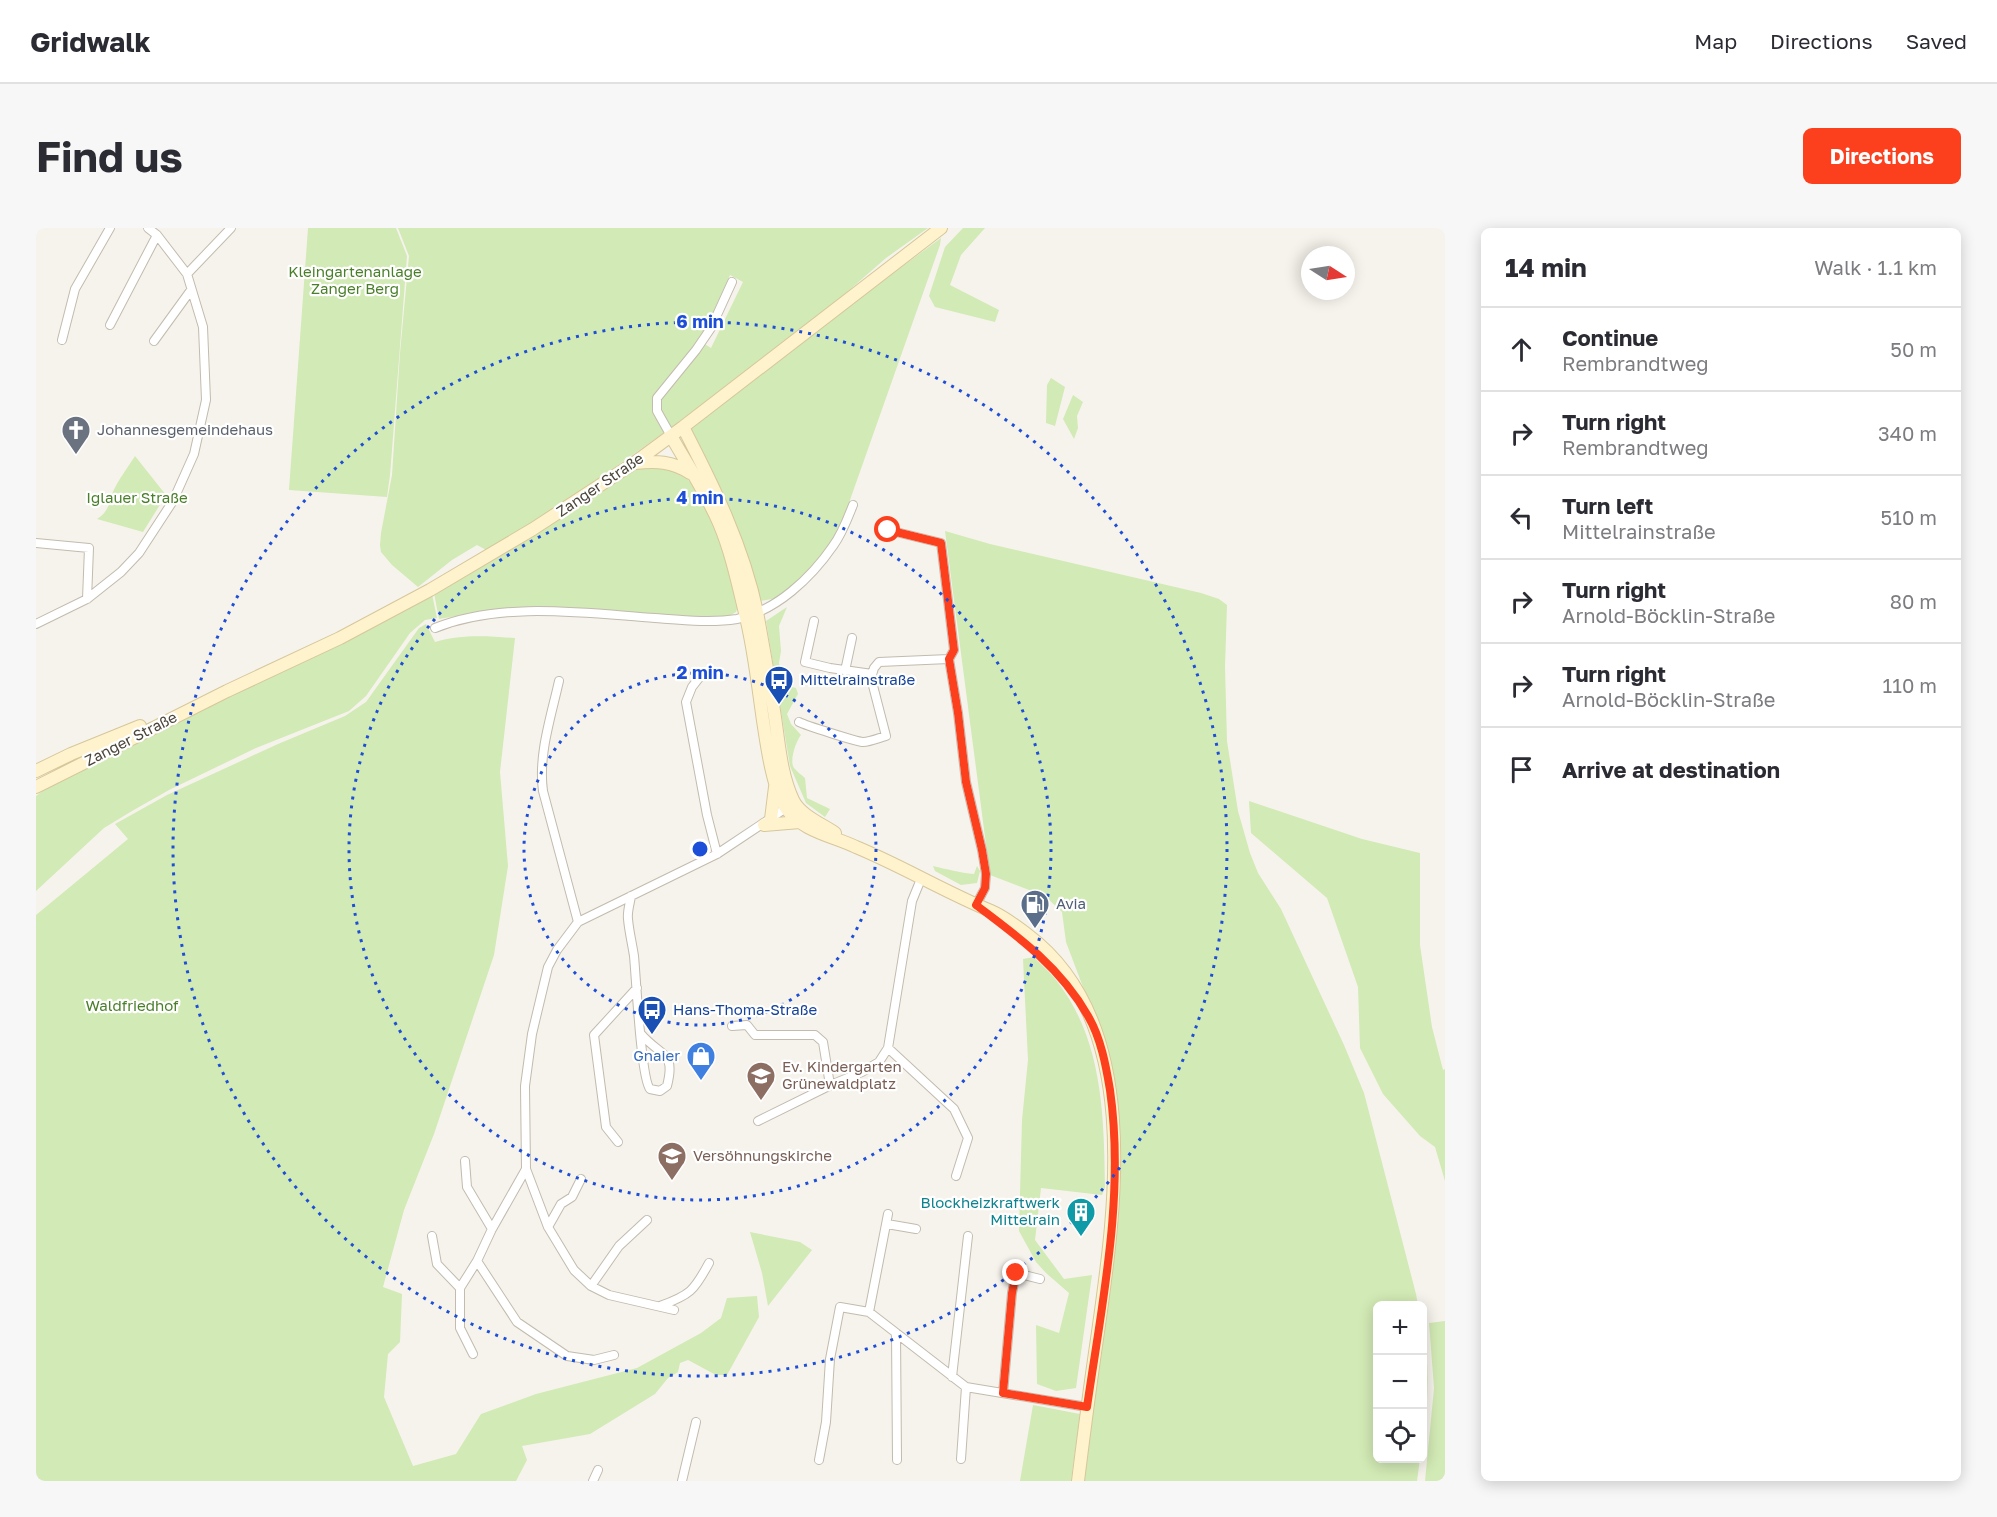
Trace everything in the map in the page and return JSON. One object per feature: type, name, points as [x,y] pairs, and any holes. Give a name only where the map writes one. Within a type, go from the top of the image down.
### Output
[{"type":"street","points":[[62,340],[75,289],[110,228]]},
{"type":"street","points":[[36,624],[87,599],[121,572],[143,548],[173,501],[194,454],[206,400],[203,327],[187,274],[157,235],[148,228]]},
{"type":"street","points":[[187,274],[231,228]]},
{"type":"street","name":"Zanger Straße","points":[[36,787],[227,691],[340,638],[430,590],[533,530],[671,436],[941,228]]},
{"type":"street","points":[[110,325],[157,235]]},
{"type":"street","points":[[732,282],[711,328],[657,398],[657,411],[719,524],[751,614],[790,805],[856,846],[921,879],[1004,916],[1045,947],[1081,995],[1100,1044],[1107,1072],[1115,1142],[1113,1214],[1078,1481]]},
{"type":"street","points":[[154,341],[191,290]]},
{"type":"street","points":[[683,427],[730,523],[744,563],[767,748],[775,783],[800,822],[817,832],[856,846]]},
{"type":"street","points":[[634,463],[665,462],[677,465],[693,474]]},
{"type":"street","points":[[435,628],[456,619],[471,616],[553,611],[691,621],[737,619],[780,600],[809,575],[834,546],[853,506]]},
{"type":"street","points":[[888,530],[941,543],[954,650],[949,659],[966,782],[986,874],[985,888],[976,905]]},
{"type":"street","points":[[36,543],[89,548],[87,599]]},
{"type":"street","points":[[814,621],[806,662],[845,671],[872,674]]},
{"type":"street","points":[[845,671],[852,638]]},
{"type":"street","points":[[799,722],[809,728],[826,730],[862,742],[886,736],[871,678],[873,668],[879,662],[949,659]]},
{"type":"street","points":[[699,678],[692,687],[686,702],[707,815],[717,854]]},
{"type":"street","points":[[559,681],[542,757],[541,776],[578,922]]},
{"type":"street","name":"Zanger Straße","points":[[36,771],[71,754],[227,691]]},
{"type":"street","points":[[767,822],[775,783]]},
{"type":"street","points":[[674,1310],[609,1295],[591,1286],[574,1270],[548,1227],[526,1169],[525,1086],[532,1034],[548,967],[556,950],[578,922],[717,854],[790,805]]},
{"type":"street","points":[[767,822],[800,822]]},
{"type":"street","points":[[758,1120],[879,1062],[888,1048],[912,901],[921,879]]},
{"type":"street","points":[[632,896],[627,917],[631,934],[641,1034],[647,1086],[654,1091],[664,1090],[669,1080],[671,1063],[668,1057],[652,1047],[641,1034]]},
{"type":"street","points":[[618,1142],[606,1128],[594,1035],[637,988]]},
{"type":"street","points":[[732,1026],[747,1025],[755,1035],[815,1035],[823,1042],[830,1085]]},
{"type":"street","points":[[888,1048],[954,1108],[968,1138],[957,1176]]},
{"type":"street","points":[[465,1161],[467,1187],[492,1229]]},
{"type":"street","points":[[474,1354],[460,1329],[460,1288],[526,1169]]},
{"type":"street","points":[[548,1227],[561,1204],[572,1197],[581,1179]]},
{"type":"street","points":[[869,1312],[888,1214]]},
{"type":"street","points":[[591,1286],[619,1246],[647,1220]]},
{"type":"street","points":[[887,1224],[916,1229]]},
{"type":"street","points":[[432,1236],[437,1264],[460,1288]]},
{"type":"street","points":[[952,1377],[968,1236]]},
{"type":"street","points":[[477,1261],[517,1322],[567,1356],[594,1360],[614,1355]]},
{"type":"street","points":[[660,1306],[684,1298],[698,1284],[709,1263]]},
{"type":"street","points":[[1003,1393],[1012,1293],[1016,1273],[1040,1279]]},
{"type":"street","points":[[819,1460],[826,1422],[830,1359],[840,1307],[869,1312],[966,1387],[1087,1407]]},
{"type":"street","points":[[896,1333],[897,1460]]},
{"type":"street","points":[[961,1459],[966,1387]]},
{"type":"street","points":[[682,1481],[696,1422]]},
{"type":"street","points":[[592,1481],[598,1470]]},
{"type":"green space","name":"Kleingartenanlage Zanger Berg","points":[[308,228],[396,228],[407,256],[387,497],[289,490]]},
{"type":"green space","points":[[398,228],[928,228],[886,258],[807,327],[597,480],[488,551],[477,545],[452,560],[418,587],[392,565],[381,552],[380,545],[392,475],[409,256]],"holes":[[[730,275],[743,282],[711,348],[700,341]]]},
{"type":"green space","points":[[963,228],[985,228],[961,255],[950,285],[999,310],[995,322],[935,307],[929,296],[945,247]]},
{"type":"green space","points":[[941,238],[838,534],[812,568],[777,598],[760,601],[690,429],[824,324]]},
{"type":"green space","points":[[1051,378],[1065,387],[1055,426],[1046,423],[1047,385]]},
{"type":"green space","points":[[1073,395],[1083,402],[1077,416],[1078,428],[1074,439],[1063,419]]},
{"type":"green space","name":"Iglauer Straße","points":[[135,456],[166,495],[143,532],[97,519],[107,508],[116,486]]},
{"type":"green space","points":[[655,464],[681,474],[700,496],[724,552],[740,601],[736,612],[726,618],[480,612],[439,619],[434,593],[508,551],[632,469]]},
{"type":"green space","points":[[945,531],[990,544],[1201,593],[1219,599],[1227,605],[1225,667],[1227,741],[1238,811],[1258,873],[1281,909],[1364,1093],[1417,1301],[1373,1301],[1373,1463],[1419,1463],[1417,1481],[1084,1481],[1118,1223],[1119,1181],[1112,1071],[1101,1028],[1066,942],[1062,912],[1045,896],[990,875]]},
{"type":"green space","points":[[432,594],[437,618],[425,620],[410,633],[366,696],[349,711],[256,748],[169,790],[132,811],[104,828],[36,891],[36,796],[54,783]]},
{"type":"green space","points":[[787,607],[779,626],[781,651],[779,663],[784,685],[796,688],[798,694],[787,714],[791,724],[801,735],[792,761],[795,769],[805,778],[807,798],[830,809],[825,817],[806,803],[790,766],[766,621]]},
{"type":"green space","name":"Waldfriedhof","points":[[426,624],[435,642],[485,636],[515,638],[500,772],[508,866],[494,955],[434,1134],[404,1210],[383,1287],[402,1294],[400,1342],[388,1354],[384,1397],[413,1466],[456,1454],[481,1414],[536,1394],[637,1368],[701,1333],[721,1318],[727,1298],[757,1296],[759,1317],[727,1375],[716,1375],[688,1360],[680,1363],[678,1372],[668,1378],[655,1394],[590,1434],[522,1446],[527,1460],[516,1481],[36,1481],[36,915],[128,839],[115,824],[167,795],[345,716],[366,702],[419,628]]},
{"type":"green space","points":[[1249,801],[1362,839],[1420,853],[1420,945],[1432,1027],[1443,1070],[1445,1069],[1445,1181],[1435,1147],[1420,1136],[1383,1094],[1360,1048],[1358,987],[1327,898],[1251,833]]},
{"type":"green space","points":[[933,866],[974,874],[977,866],[980,871],[977,883],[961,885],[935,871]]},
{"type":"green space","points":[[1034,957],[1056,980],[1072,1003],[1083,1027],[1098,1079],[1104,1133],[1105,1188],[1102,1195],[1041,1188],[1035,1240],[1064,1279],[1092,1275],[1076,1388],[1056,1391],[1037,1384],[1036,1325],[1059,1333],[1069,1293],[1036,1262],[1019,1231],[1022,1120],[1028,1060],[1023,959]]},
{"type":"green space","points":[[750,1232],[800,1242],[812,1250],[768,1306],[762,1273]]},
{"type":"green space","points":[[1445,1321],[1445,1481],[1425,1481],[1434,1388],[1429,1323]]},
{"type":"green space","points":[[1033,1405],[1080,1414],[1071,1481],[1020,1481]]},
{"type":"place","name":"Johannesgemeindehaus","points":[[76,456]]},
{"type":"place","name":"Mittelrainstraße","points":[[779,706]]},
{"type":"place","name":"Avia","points":[[1035,930]]},
{"type":"place","name":"Hans-Thoma-Straße","points":[[652,1036]]},
{"type":"place","name":"Gnaier","points":[[701,1082]]},
{"type":"place","name":"Ev. Kindergarten Grünewaldplatz","points":[[761,1102]]},
{"type":"place","name":"Versöhnungskirche","points":[[672,1182]]},
{"type":"place","name":"Blockheizkraftwerk Mittelrain","points":[[1081,1238]]},
{"type":"route","points":[[888,530],[941,543],[954,650],[949,659],[952,682],[966,782],[986,874],[985,888],[976,905],[1037,952],[1056,971],[1089,1017],[1100,1044],[1107,1072],[1115,1142],[1113,1214],[1087,1407],[1003,1393],[1012,1293],[1016,1273]]}]
